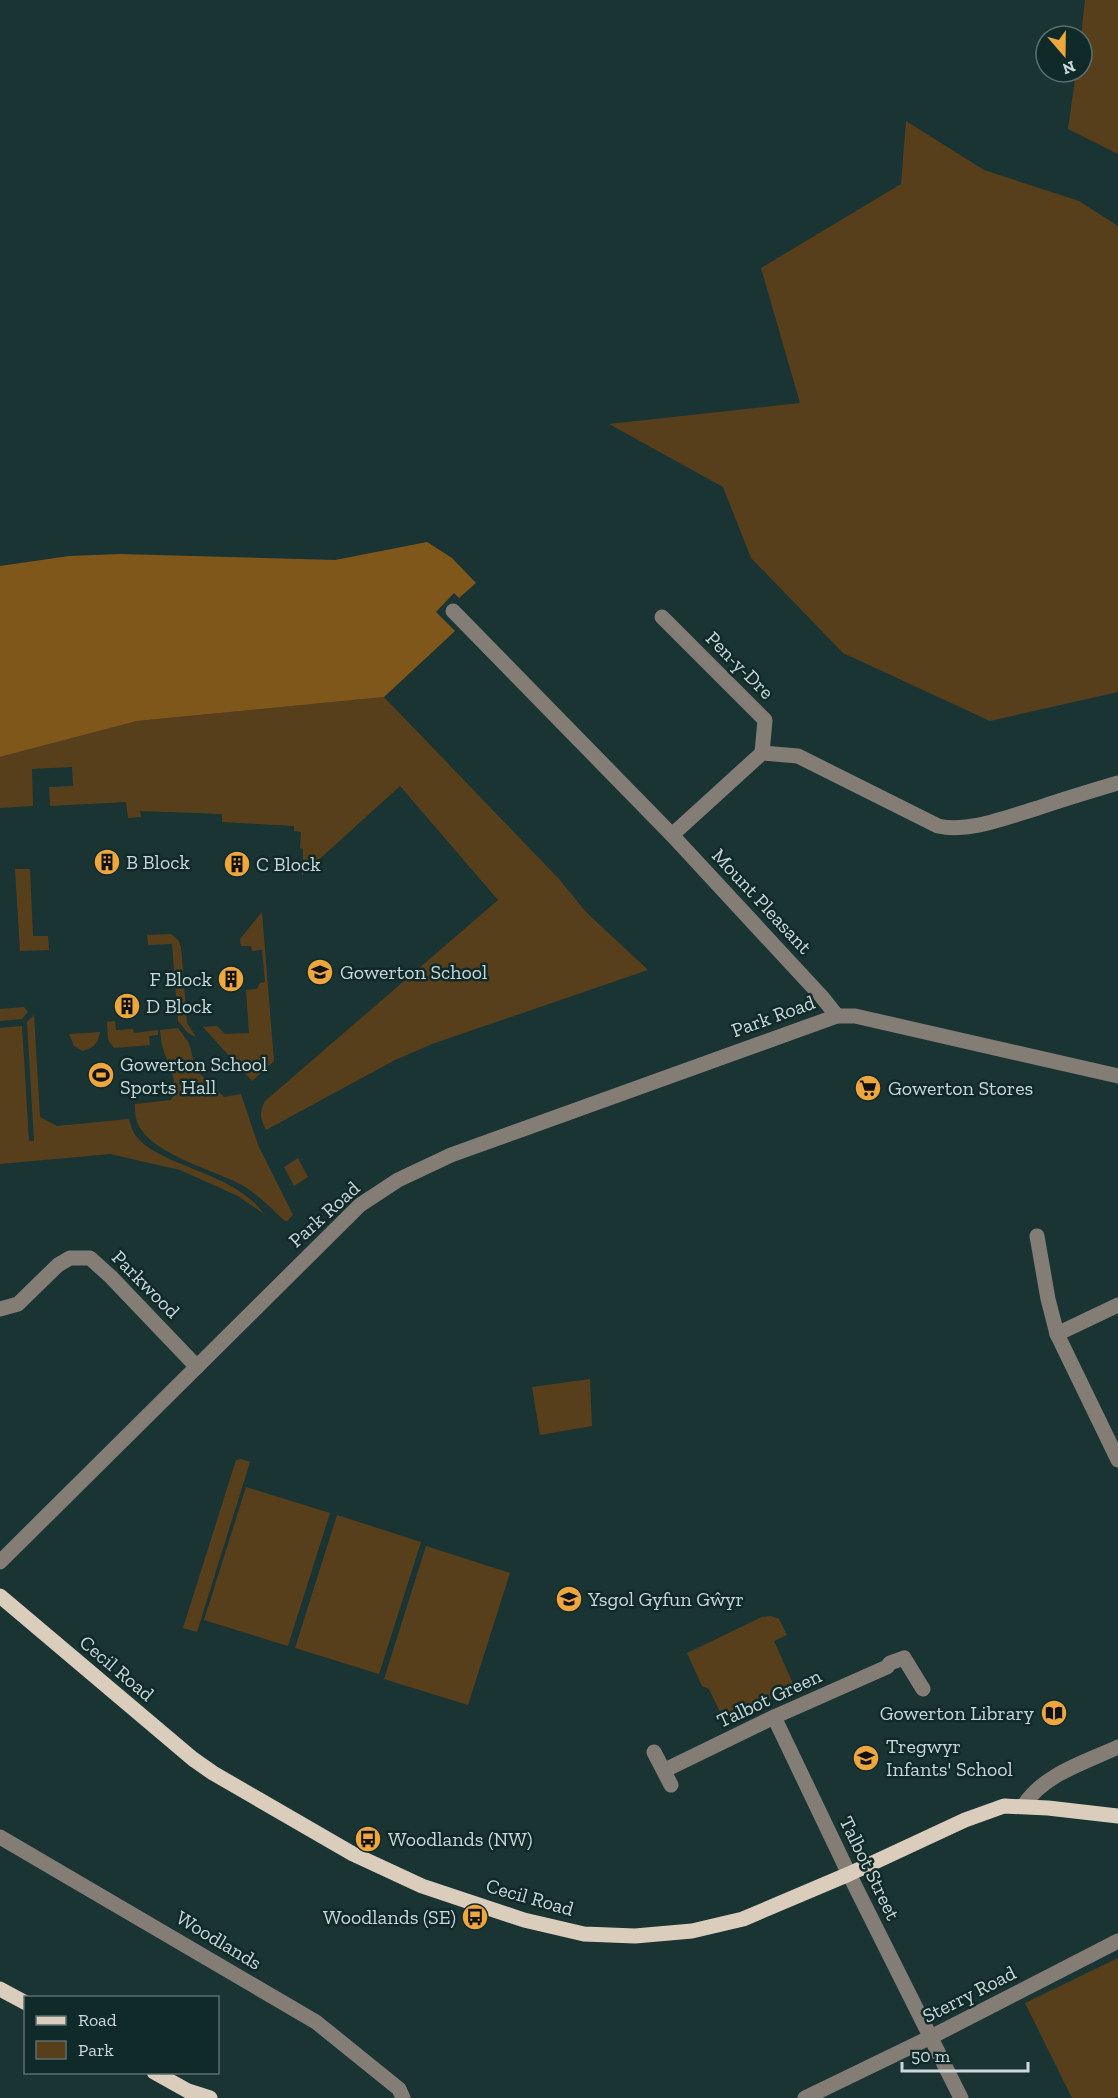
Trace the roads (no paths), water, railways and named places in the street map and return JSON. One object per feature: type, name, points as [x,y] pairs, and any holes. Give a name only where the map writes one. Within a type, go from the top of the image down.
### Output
[{"type":"main road","name":"Cecil Road","points":[[0,1596],[105,1686],[213,1773],[353,1854],[422,1886],[524,1920],[584,1934],[635,1936],[692,1931],[743,1919],[849,1874],[965,1820],[1004,1806],[1024,1805],[1118,1816]]},
{"type":"main road","points":[[0,1989],[24,2002]]},
{"type":"main road","points":[[156,2074],[188,2091],[210,2098]]},
{"type":"street","name":"Mount Pleasant","points":[[453,611],[672,835],[837,1016]]},
{"type":"street","name":"Pen-y-Dre","points":[[662,616],[765,720],[762,753]]},
{"type":"street","points":[[672,835],[762,753],[798,756],[948,828],[967,827],[999,820],[1118,783]]},
{"type":"street","points":[[837,1016],[855,1016],[1118,1076]]},
{"type":"street","name":"Park Road","points":[[0,1562],[360,1205],[398,1180],[451,1155],[837,1016]]},
{"type":"street","points":[[1037,1236],[1048,1299],[1057,1334],[1118,1460]]},
{"type":"street","name":"Parkwood","points":[[0,1310],[18,1304],[58,1265],[70,1258],[90,1258],[197,1366]]},
{"type":"street","points":[[1057,1334],[1118,1305]]},
{"type":"street","name":"Talbot Green","points":[[665,1770],[904,1658],[923,1689]]},
{"type":"street","name":"Talbot Street","points":[[774,1717],[849,1874],[961,2098]]},
{"type":"street","points":[[1024,1805],[1032,1793],[1048,1781],[1118,1747]]},
{"type":"street","points":[[654,1752],[671,1785]]},
{"type":"street","name":"Woodlands","points":[[0,1837],[316,2022],[399,2089],[403,2098]]},
{"type":"street","name":"Sterry Road","points":[[805,2098],[931,2037],[1118,1941]]},
{"type":"place","name":"B Block","points":[[107,862]]},
{"type":"place","name":"C Block","points":[[237,864]]},
{"type":"place","name":"Gowerton School","points":[[320,972]]},
{"type":"place","name":"F Block","points":[[231,979]]},
{"type":"place","name":"D Block","points":[[127,1006]]},
{"type":"place","name":"Gowerton School Sports Hall","points":[[101,1075]]},
{"type":"place","name":"Gowerton Stores","points":[[868,1088]]},
{"type":"place","name":"Ysgol Gyfun Gŵyr","points":[[569,1599]]},
{"type":"place","name":"Gowerton Library","points":[[1054,1713]]},
{"type":"place","name":"Tregwyr Infants' School","points":[[866,1758]]},
{"type":"place","name":"Woodlands (NW)","points":[[368,1839]]},
{"type":"place","name":"Woodlands (SE)","points":[[475,1917]]}]
